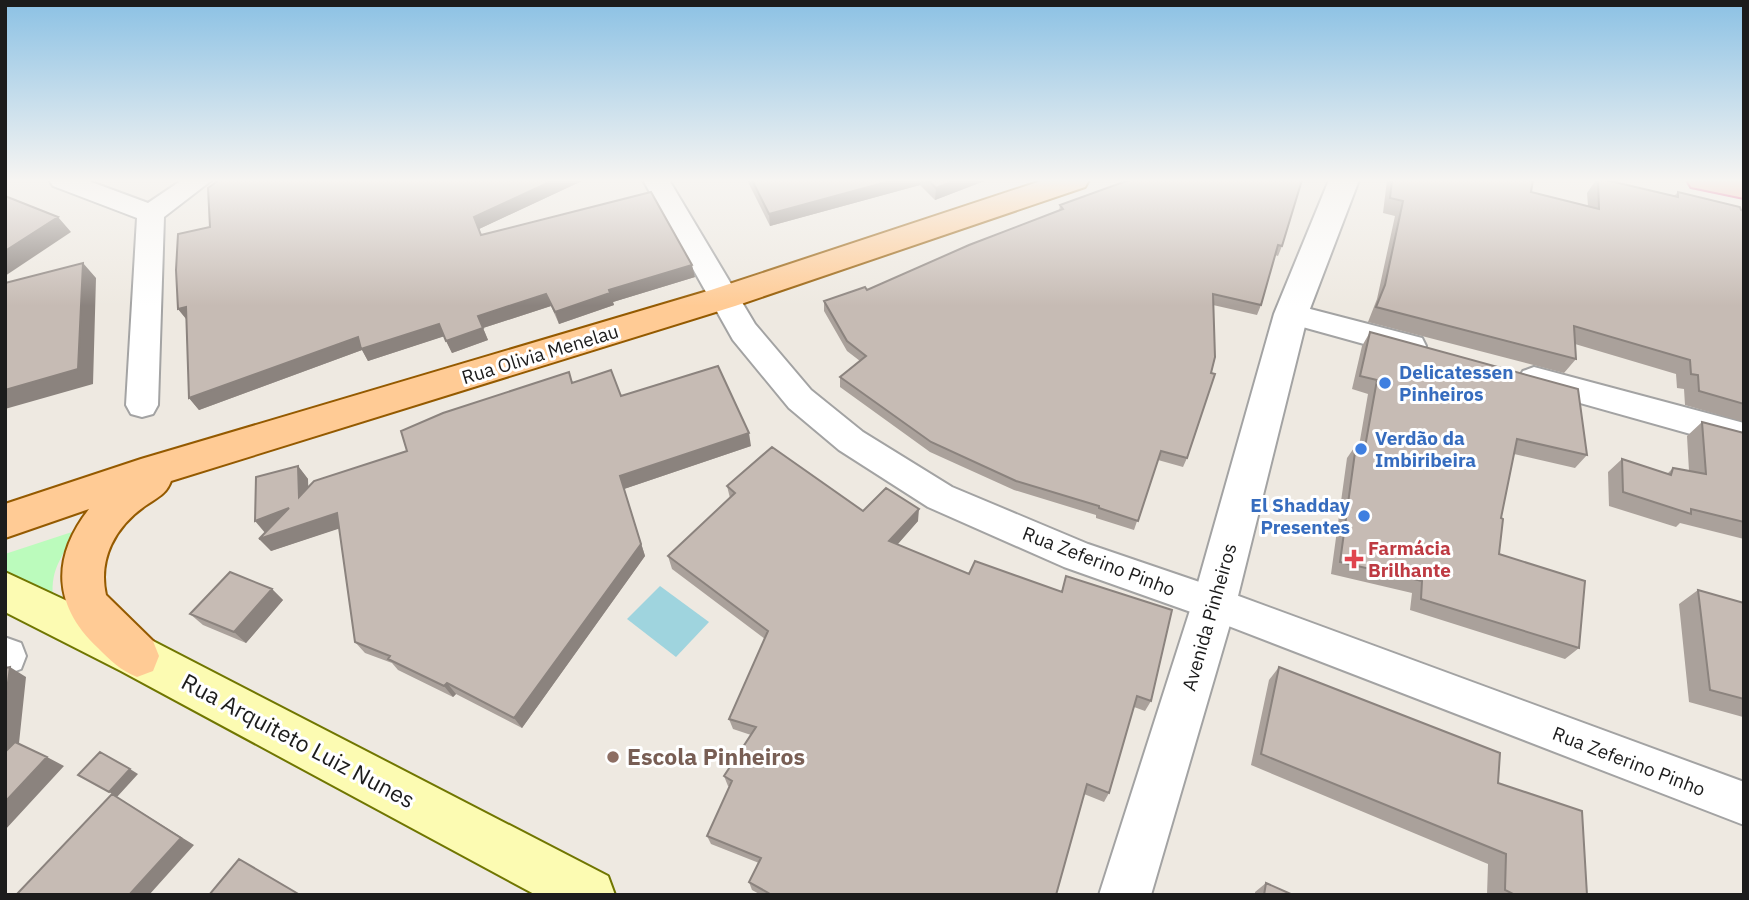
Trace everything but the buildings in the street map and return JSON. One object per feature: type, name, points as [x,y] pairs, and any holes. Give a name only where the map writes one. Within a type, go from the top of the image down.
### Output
[{"type":"main road","name":"Rua Olivia Menelau","points":[[5,521],[187,461],[723,298],[948,222]]},
{"type":"main road","points":[[137,656],[91,610],[81,588],[82,565],[97,532],[118,504],[187,461]]},
{"type":"main road","name":"Rua Arquiteto Luiz Nunes","points":[[5,591],[137,656],[589,895]]},
{"type":"street","points":[[142,405],[151,222]]},
{"type":"street","name":"Rua Zeferino Pinho","points":[[680,222],[744,331],[800,399],[851,441],[940,497],[1077,556],[1214,604],[1744,804]]},
{"type":"street","name":"Avenida Pinheiros","points":[[1125,895],[1214,604],[1291,314],[1327,222]]},
{"type":"street","points":[[1291,314],[1437,353]]},
{"type":"street","points":[[1503,371],[1744,436]]},
{"type":"green space","points":[[72,532],[56,569],[53,598],[5,579],[5,554]]},
{"type":"water","points":[[660,586],[709,622],[676,657],[627,619]]},
{"type":"place","name":"Delicatessen Pinheiros","points":[[1385,383]]},
{"type":"place","name":"Verdão da Imbiribeira","points":[[1361,449]]},
{"type":"place","name":"El Shadday Presentes","points":[[1364,516]]},
{"type":"place","name":"Farmácia Brilhante","points":[[1354,559]]},
{"type":"place","name":"Escola Pinheiros","points":[[613,757]]}]
